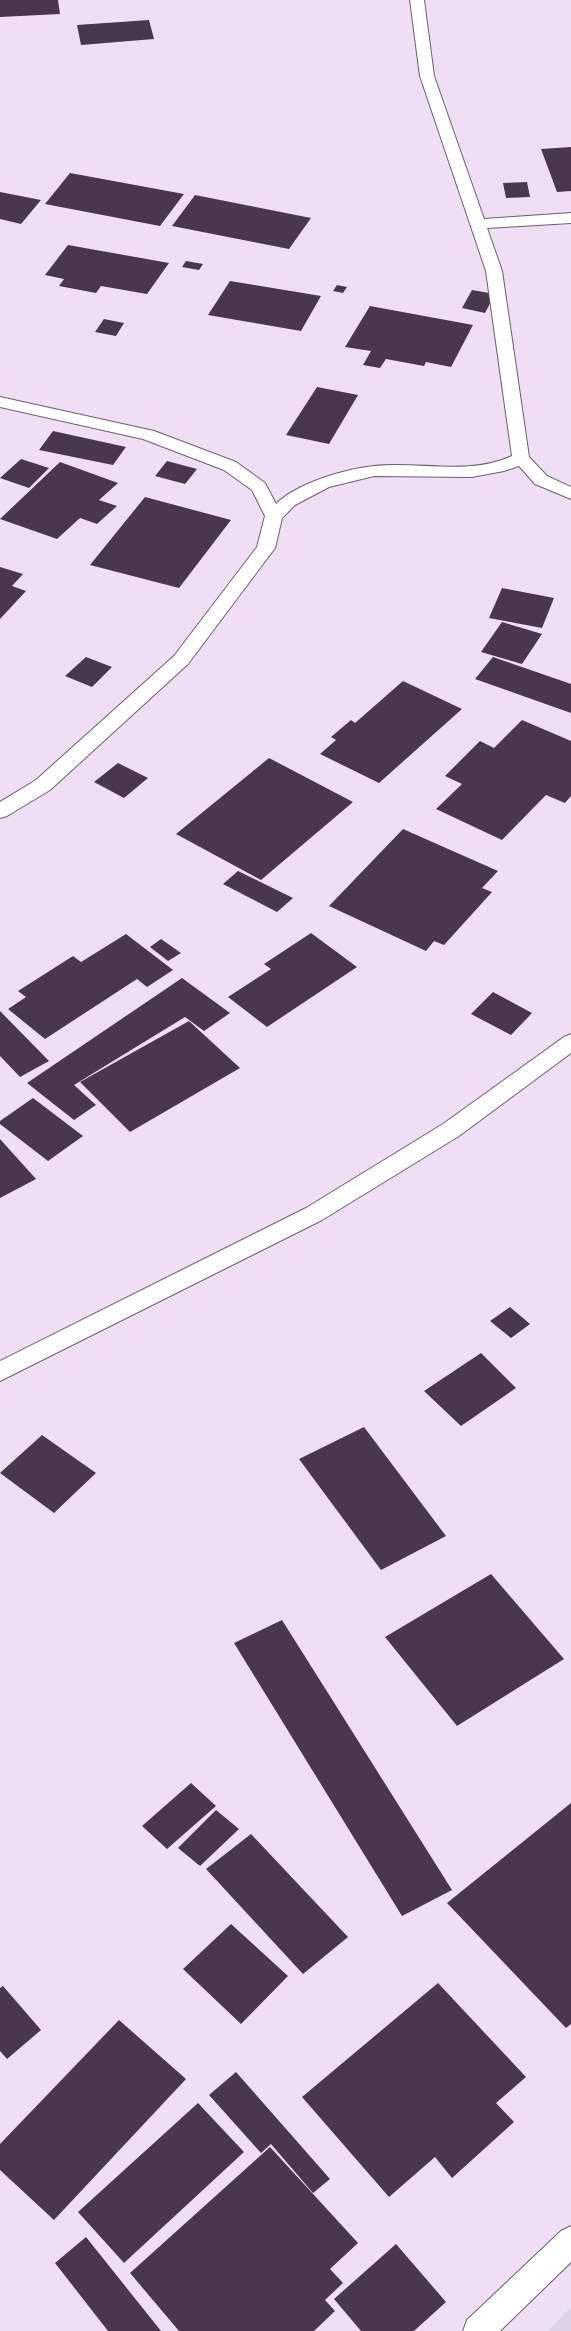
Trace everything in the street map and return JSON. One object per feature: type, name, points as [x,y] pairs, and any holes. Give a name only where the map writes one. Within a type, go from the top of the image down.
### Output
[{"type":"street","points":[[417,0],[427,76],[494,271],[521,458],[541,480],[571,494]]},
{"type":"street","points":[[478,224],[571,218]]},
{"type":"street","points":[[0,402],[148,435],[230,466],[259,487],[274,516]]},
{"type":"street","points":[[0,811],[43,785],[181,660],[266,548],[274,516],[289,501],[323,483],[374,471],[472,472],[504,466],[521,458]]},
{"type":"street","points":[[0,1372],[314,1214],[451,1130],[571,1042]]},
{"type":"street","points":[[478,2331],[571,2241]]},
{"type":"shaded area","points":[[571,2307],[571,2331],[548,2331]]},
{"type":"building","points":[[0,0],[58,0],[60,14],[0,17]]},
{"type":"building","points":[[149,20],[154,39],[81,45],[77,25]]},
{"type":"building","points":[[571,147],[571,191],[557,192],[541,149]]},
{"type":"building","points":[[70,173],[184,194],[160,226],[45,204]]},
{"type":"building","points":[[527,182],[530,197],[506,198],[503,183]]},
{"type":"building","points":[[0,192],[41,200],[21,224],[0,219]]},
{"type":"building","points":[[195,195],[311,218],[289,249],[172,226]]},
{"type":"building","points":[[68,245],[169,263],[147,294],[101,286],[96,293],[59,286],[64,279],[45,275]]},
{"type":"building","points":[[186,261],[203,264],[199,270],[182,267]]},
{"type":"building","points":[[230,281],[321,296],[301,331],[208,315]]},
{"type":"building","points":[[337,285],[347,287],[343,293],[333,291]]},
{"type":"building","points":[[472,290],[495,294],[485,313],[462,308]]},
{"type":"building","points":[[370,306],[473,325],[451,367],[426,362],[424,366],[386,359],[380,368],[363,365],[371,351],[345,347]]},
{"type":"building","points":[[104,319],[124,323],[116,336],[95,332]]},
{"type":"building","points":[[317,387],[358,395],[329,444],[286,435]]},
{"type":"building","points":[[53,431],[126,447],[113,465],[39,450]]},
{"type":"building","points":[[21,459],[49,468],[29,488],[0,478]]},
{"type":"building","points":[[167,461],[197,469],[185,484],[155,476]]},
{"type":"building","points":[[60,462],[118,483],[99,500],[117,506],[97,524],[80,518],[57,539],[0,519]]},
{"type":"building","points":[[145,497],[231,520],[179,588],[90,565]]},
{"type":"building","points":[[0,567],[23,574],[12,586],[26,591],[0,619]]},
{"type":"building","points":[[502,588],[554,598],[542,628],[489,618]]},
{"type":"building","points":[[502,622],[542,634],[522,664],[481,652]]},
{"type":"building","points":[[86,657],[112,667],[92,687],[65,676]]},
{"type":"building","points":[[493,657],[571,684],[571,713],[475,679]]},
{"type":"building","points":[[403,681],[462,709],[379,783],[320,754],[336,740],[331,737],[351,720],[355,723]]},
{"type":"building","points":[[522,720],[571,741],[571,796],[565,803],[546,795],[502,840],[436,809],[462,784],[445,776],[480,741],[494,748]]},
{"type":"building","points":[[269,758],[353,802],[261,880],[176,834]]},
{"type":"building","points":[[118,763],[148,778],[124,798],[94,782]]},
{"type":"building","points":[[403,829],[498,871],[482,888],[492,892],[444,945],[434,941],[426,951],[329,906]]},
{"type":"building","points":[[238,871],[293,898],[277,912],[223,884]]},
{"type":"building","points":[[311,933],[357,967],[267,1027],[228,997],[271,969],[264,964]]},
{"type":"building","points":[[126,934],[173,970],[147,987],[137,979],[45,1039],[8,1009],[26,997],[18,991],[73,956],[81,962]]},
{"type":"building","points":[[161,939],[181,953],[168,961],[150,947]]},
{"type":"building","points":[[182,978],[230,1013],[204,1031],[185,1017],[74,1085],[96,1105],[74,1120],[27,1083]]},
{"type":"building","points":[[493,992],[532,1013],[511,1035],[471,1014]]},
{"type":"building","points":[[0,1011],[49,1061],[20,1077],[0,1056]]},
{"type":"building","points":[[189,1021],[240,1068],[130,1132],[80,1082]]},
{"type":"building","points":[[33,1098],[83,1136],[48,1161],[0,1124],[0,1121]]},
{"type":"building","points":[[0,1139],[36,1179],[0,1198]]},
{"type":"building","points":[[510,1307],[530,1324],[511,1338],[490,1321]]},
{"type":"building","points":[[481,1353],[516,1388],[461,1426],[424,1391]]},
{"type":"building","points":[[364,1427],[446,1536],[381,1570],[299,1459]]},
{"type":"building","points":[[42,1435],[96,1473],[54,1513],[0,1473]]},
{"type":"building","points":[[491,1574],[564,1659],[457,1726],[385,1637]]},
{"type":"building","points":[[282,1620],[452,1890],[402,1916],[234,1643]]},
{"type":"building","points":[[191,1783],[216,1806],[167,1849],[142,1826]]},
{"type":"building","points":[[571,1803],[571,2024],[566,2028],[447,1903]]},
{"type":"building","points":[[216,1810],[239,1829],[200,1866],[178,1848]]},
{"type":"building","points":[[251,1834],[348,1937],[303,1974],[206,1869]]},
{"type":"building","points":[[231,1924],[288,1976],[241,2024],[183,1969]]},
{"type":"building","points":[[438,1983],[526,2077],[496,2103],[514,2122],[452,2178],[435,2157],[389,2197],[302,2097]]},
{"type":"building","points":[[3,1986],[41,2030],[7,2059],[0,2051],[0,1988]]},
{"type":"building","points":[[119,2020],[186,2079],[54,2220],[0,2170],[0,2144]]},
{"type":"building","points":[[236,2072],[330,2179],[313,2193],[271,2144],[261,2153],[209,2095]]},
{"type":"building","points":[[198,2103],[244,2152],[124,2263],[78,2212]]},
{"type":"building","points":[[270,2147],[358,2243],[330,2269],[343,2283],[325,2300],[335,2311],[314,2331],[179,2331],[130,2273]]},
{"type":"building","points":[[86,2237],[161,2331],[108,2331],[55,2263]]},
{"type":"building","points":[[396,2244],[446,2302],[414,2331],[361,2331],[334,2299]]}]
